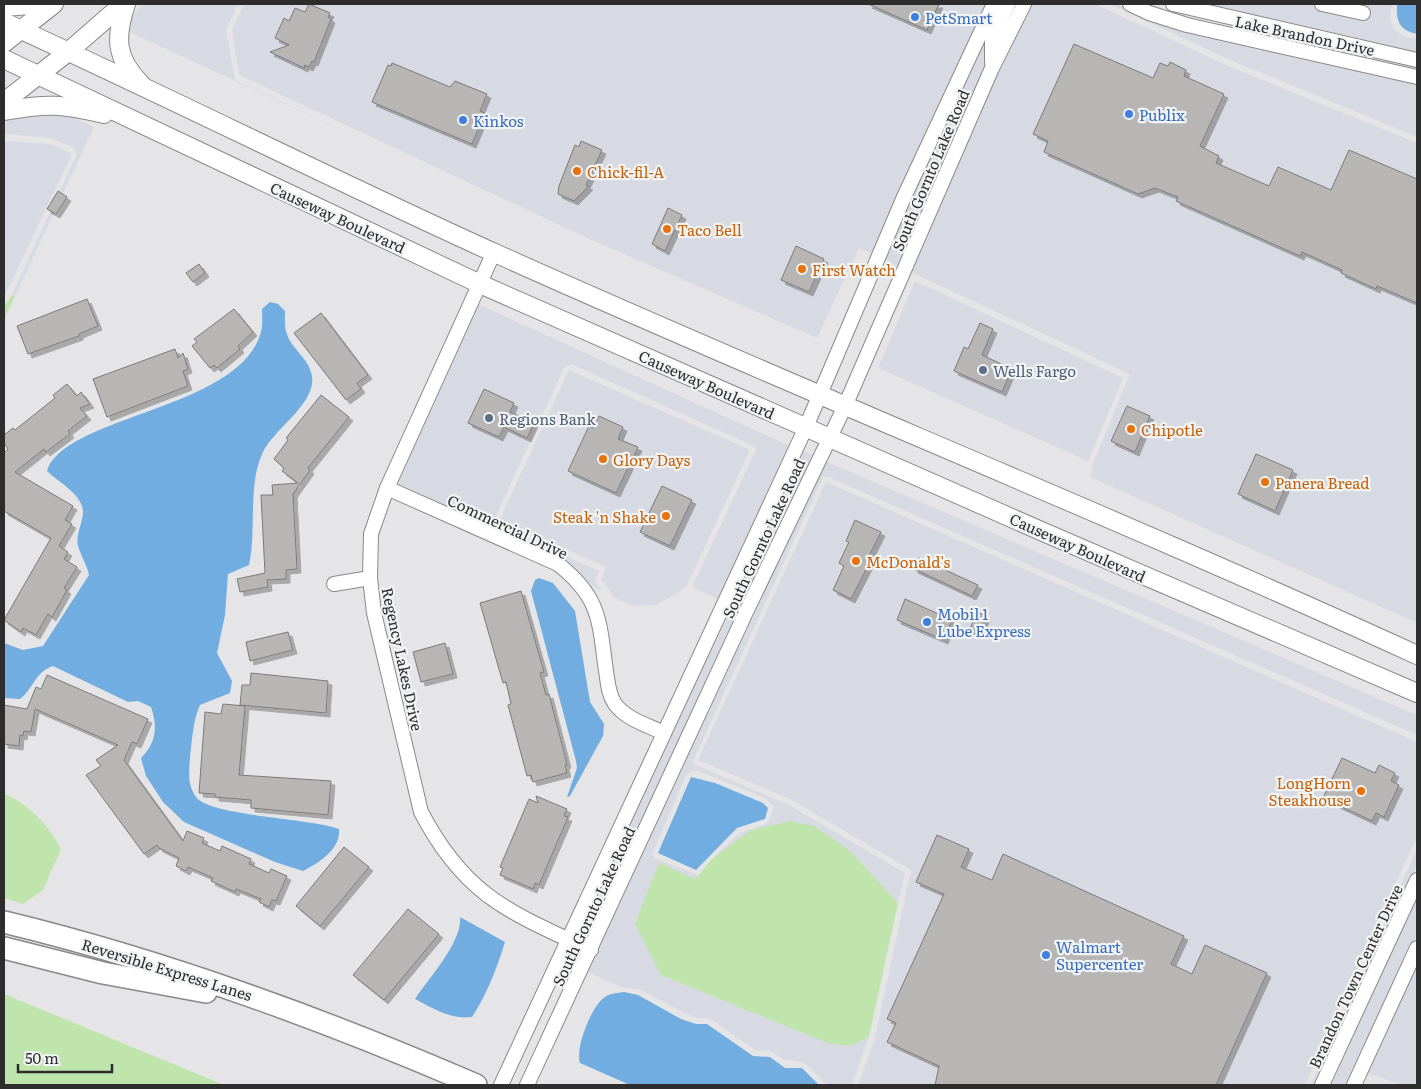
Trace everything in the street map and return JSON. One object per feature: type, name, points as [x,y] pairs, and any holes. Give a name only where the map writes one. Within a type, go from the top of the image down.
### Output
[{"type":"highway","name":"Reversible Express Lanes","points":[[4,922],[122,954],[204,979],[328,1024],[476,1085]]},
{"type":"highway","name":"Reversible Express Lanes","points":[[4,948],[94,970],[194,990],[328,1024]]},
{"type":"main road","points":[[4,7],[43,4]]},
{"type":"main road","points":[[4,43],[54,4]]},
{"type":"main road","points":[[4,102],[40,75],[124,4]]},
{"type":"main road","points":[[124,4],[118,33],[119,45],[127,69],[144,88]]},
{"type":"main road","points":[[4,22],[494,252],[1029,486],[1154,537],[1417,655]]},
{"type":"main road","name":"Causeway Boulevard","points":[[4,59],[480,284],[1417,693]]},
{"type":"main road","points":[[4,111],[32,105],[52,104],[133,120]]},
{"type":"street","name":"South Gornto Lake Road","points":[[501,1085],[806,427],[908,189],[994,4]]},
{"type":"street","points":[[992,68],[992,39],[1008,4]]},
{"type":"street","name":"South Gornto Lake Road","points":[[527,1085],[845,406],[992,68],[1024,4]]},
{"type":"street","name":"Lake Brandon Drive","points":[[1130,4],[1166,19],[1262,43],[1417,77]]},
{"type":"street","name":"Lake Brandon Drive","points":[[1172,4],[1417,60]]},
{"type":"street","points":[[1325,4],[1362,13]]},
{"type":"street","points":[[1262,43],[1284,38],[1330,47],[1348,44]]},
{"type":"street","name":"Regency Lakes Drive","points":[[494,252],[387,488],[370,534],[370,578],[374,613],[421,812],[436,841],[460,872],[490,899],[518,916],[591,950]]},
{"type":"street","name":"Commercial Drive","points":[[387,488],[558,564],[575,578],[589,594],[597,612],[608,687],[615,704],[629,717],[664,733]]},
{"type":"street","points":[[334,584],[370,578]]},
{"type":"street","name":"Brandon Town Center Drive","points":[[1322,1085],[1417,880]]},
{"type":"street","points":[[1354,1085],[1417,948]]},
{"type":"shaded area","points":[[144,4],[238,4],[226,30],[235,80],[391,153],[125,30],[127,21]]},
{"type":"shaded area","points":[[244,4],[1095,4],[1226,65],[1417,143],[1417,623],[1090,477],[1094,461],[1130,374],[859,248],[817,338],[585,237],[239,75],[232,30]]},
{"type":"shaded area","points":[[1110,4],[1116,4],[1163,26],[1256,49],[1258,52],[1262,50],[1417,84],[1417,137],[1228,59]]},
{"type":"shaded area","points":[[1201,4],[1392,4],[1390,18],[1394,29],[1403,36],[1417,39],[1417,52],[1354,38],[1354,36],[1320,31]]},
{"type":"shaded area","points":[[61,112],[94,127],[15,296],[12,295],[77,154],[74,148],[51,138],[4,134],[4,118]]},
{"type":"shaded area","points":[[4,141],[50,144],[72,154],[4,297]]},
{"type":"shaded area","points":[[915,281],[1123,378],[1088,461],[878,368]]},
{"type":"shaded area","points":[[478,304],[790,446],[719,600],[692,587],[756,447],[571,364],[564,368],[494,520],[497,525],[599,571],[595,581],[602,591],[590,584],[579,572],[561,558],[396,484]]},
{"type":"shaded area","points":[[569,370],[750,450],[687,585],[675,595],[655,605],[633,606],[615,598],[601,579],[606,567],[500,519]]},
{"type":"shaded area","points":[[802,451],[813,455],[588,940],[580,937],[671,734],[733,607],[730,605]]},
{"type":"shaded area","points":[[825,461],[1417,715],[1417,735],[828,477],[823,477],[693,761],[696,765],[789,805],[905,873],[898,903],[849,850],[727,848],[712,859],[739,833],[768,823],[774,806],[765,798],[698,771],[691,771],[686,775],[652,855],[656,859],[698,875],[695,880],[775,1022],[850,1046],[869,1037],[852,1085],[827,1085],[805,1063],[783,1059],[770,1051],[755,1050],[709,1018],[697,1018],[641,990],[621,987],[588,972]]},
{"type":"shaded area","points":[[826,482],[1417,742],[1417,836],[1305,1085],[858,1085],[875,1038],[911,870],[792,800],[698,760]]},
{"type":"shaded area","points":[[1417,849],[1417,865],[1315,1085],[1311,1085]]},
{"type":"shaded area","points":[[1417,896],[1417,933],[1347,1085],[1330,1085]]},
{"type":"shaded area","points":[[1417,964],[1417,1085],[1403,1085],[1370,1074],[1365,1077]]},
{"type":"green space","points":[[12,295],[15,296],[4,320],[4,306]]},
{"type":"green space","points":[[4,794],[21,803],[37,816],[61,849],[43,890],[23,904],[4,898]]},
{"type":"green space","points":[[790,821],[814,826],[849,850],[898,903],[869,1037],[850,1046],[828,1043],[661,975],[635,924],[659,863],[695,879],[712,859],[751,830]]},
{"type":"green space","points":[[4,994],[224,1085],[4,1085]]},
{"type":"water","points":[[1397,4],[1417,4],[1417,34],[1406,30],[1400,24],[1397,15]]},
{"type":"water","points":[[270,302],[278,304],[285,311],[285,325],[289,340],[308,364],[312,376],[312,386],[301,406],[269,443],[258,465],[255,479],[249,565],[228,574],[225,615],[217,653],[232,681],[230,693],[200,705],[193,731],[189,778],[191,788],[196,797],[205,803],[240,813],[307,822],[339,829],[339,836],[333,849],[316,864],[303,871],[275,862],[184,822],[163,802],[146,776],[141,758],[153,741],[155,728],[151,707],[138,701],[128,702],[53,666],[38,676],[29,690],[20,699],[4,698],[4,643],[23,650],[43,646],[89,575],[78,543],[83,511],[81,504],[72,492],[47,471],[61,452],[85,437],[189,395],[221,379],[247,358],[261,332],[262,309]]},
{"type":"water","points":[[539,578],[553,583],[575,611],[590,702],[604,724],[603,736],[570,796],[567,797],[577,768],[531,591],[535,580]]},
{"type":"water","points":[[691,777],[715,783],[763,803],[768,808],[765,819],[737,828],[696,870],[658,853]]},
{"type":"water","points":[[460,917],[505,942],[491,981],[472,1017],[449,1015],[415,999],[451,948],[460,927]]},
{"type":"water","points":[[624,992],[638,995],[681,1019],[696,1024],[707,1024],[753,1056],[770,1057],[785,1068],[802,1068],[819,1085],[630,1085],[580,1063],[582,1038],[594,1009],[607,996]]},
{"type":"building","points":[[309,4],[330,13],[328,17],[331,19],[314,62],[312,61],[309,67],[305,65],[304,68],[270,52],[289,45],[275,38],[284,18],[289,21],[295,8],[305,12]]},
{"type":"building","name":"PetSmart","points":[[868,4],[939,4],[927,30]]},
{"type":"building","points":[[1074,44],[1153,78],[1160,63],[1168,66],[1170,62],[1186,70],[1184,76],[1224,94],[1200,146],[1219,156],[1216,163],[1269,186],[1278,167],[1331,190],[1349,150],[1417,179],[1417,303],[1377,286],[1376,289],[1341,273],[1342,270],[1302,252],[1300,256],[1176,201],[1178,197],[1155,188],[1138,194],[1044,152],[1048,141],[1033,134]]},
{"type":"building","points":[[392,63],[450,87],[455,81],[487,94],[480,111],[485,113],[472,144],[372,102],[388,65],[391,66]]},
{"type":"building","name":"Chick-fil-A","points":[[581,141],[602,150],[586,185],[589,186],[574,201],[558,194],[559,186],[575,145],[579,147]]},
{"type":"building","points":[[58,191],[67,197],[56,214],[47,209]]},
{"type":"building","name":"Taco Bell","points":[[668,208],[682,215],[665,251],[652,244]]},
{"type":"building","name":"First Watch","points":[[796,246],[824,259],[809,292],[781,280]]},
{"type":"building","points":[[199,264],[205,273],[193,282],[186,273]]},
{"type":"building","points":[[87,299],[98,326],[79,334],[79,336],[28,354],[17,326]]},
{"type":"building","points":[[234,309],[253,332],[238,346],[240,349],[217,368],[214,365],[210,368],[192,346],[197,342],[194,339]]},
{"type":"building","points":[[321,313],[368,375],[357,383],[361,389],[346,400],[294,333]]},
{"type":"building","name":"Wells Fargo","points":[[980,323],[993,329],[982,355],[1012,369],[1002,392],[954,371],[964,347],[968,349]]},
{"type":"building","points":[[175,349],[178,358],[183,353],[188,369],[183,371],[188,386],[107,417],[93,379]]},
{"type":"building","points":[[67,384],[77,396],[81,392],[90,404],[80,408],[87,416],[68,431],[70,434],[46,452],[44,449],[15,472],[73,506],[65,520],[72,524],[59,546],[68,552],[64,559],[77,567],[64,588],[67,590],[52,617],[48,614],[36,635],[23,628],[21,632],[4,620],[51,538],[4,511],[4,453],[8,449],[4,443],[4,435],[13,428],[15,430],[55,398],[53,395]]},
{"type":"building","name":"Regions Bank","points":[[484,389],[514,403],[510,412],[534,423],[527,438],[504,427],[499,437],[468,423]]},
{"type":"building","points":[[321,395],[349,417],[308,468],[310,470],[293,494],[297,569],[286,570],[286,579],[267,580],[268,587],[240,592],[237,579],[265,573],[261,495],[273,495],[272,485],[298,483],[282,471],[284,468],[274,459],[288,440],[286,438]]},
{"type":"building","name":"Chipotle","points":[[1127,406],[1150,416],[1135,452],[1111,441]]},
{"type":"building","name":"Glory Days","points":[[599,416],[623,427],[618,439],[638,447],[616,493],[568,471],[589,426],[593,428]]},
{"type":"building","name":"Panera Bread","points":[[1256,454],[1293,470],[1275,511],[1238,494]]},
{"type":"building","name":"Steak 'n Shake","points":[[662,486],[692,500],[670,546],[640,532]]},
{"type":"building","name":"McDonald's","points":[[855,520],[881,532],[869,556],[872,558],[851,599],[833,590],[844,566],[839,563],[849,542],[846,541]]},
{"type":"building","points":[[919,558],[978,585],[972,596],[914,569]]},
{"type":"building","points":[[521,591],[544,672],[540,673],[546,695],[549,694],[567,764],[565,765],[567,773],[533,782],[531,775],[527,776],[508,705],[511,704],[506,682],[503,683],[480,603]]},
{"type":"building","name":"Mobil 1 Lube Express","points":[[905,599],[952,620],[944,640],[897,620]]},
{"type":"building","points":[[977,612],[986,616],[978,635],[969,631]]},
{"type":"building","points":[[288,632],[293,650],[250,661],[246,642]]},
{"type":"building","points":[[445,643],[453,674],[421,682],[413,652]]},
{"type":"building","points":[[251,673],[328,681],[326,713],[240,705],[242,685],[250,685]]},
{"type":"building","points":[[47,675],[148,719],[137,744],[132,742],[124,760],[183,841],[187,831],[204,838],[202,843],[220,851],[222,846],[251,859],[249,864],[269,873],[271,869],[287,876],[276,901],[272,900],[269,907],[259,902],[261,899],[236,889],[235,892],[211,881],[213,878],[188,867],[186,871],[176,866],[179,858],[159,848],[157,845],[144,854],[86,775],[101,766],[96,760],[118,745],[35,709],[31,732],[24,731],[23,736],[20,735],[19,746],[4,744],[4,705],[27,709],[36,687],[41,689]]},
{"type":"building","points":[[223,704],[245,706],[239,775],[331,781],[328,815],[251,808],[251,800],[215,797],[215,794],[199,793],[205,712],[221,714]]},
{"type":"building","name":"LongHorn Steakhouse","points":[[1342,758],[1375,773],[1379,765],[1395,773],[1391,781],[1399,785],[1384,817],[1376,813],[1372,821],[1323,798]]},
{"type":"building","points":[[536,796],[567,809],[564,816],[568,817],[539,885],[535,883],[533,889],[500,875],[503,868],[500,867],[529,799],[538,803]]},
{"type":"building","name":"Walmart Supercenter","points":[[937,835],[969,849],[961,867],[992,880],[1003,854],[1184,936],[1171,964],[1192,974],[1205,945],[1267,973],[1216,1085],[935,1085],[939,1066],[887,1042],[896,1023],[887,1019],[944,894],[916,882]]},
{"type":"building","points":[[344,847],[369,867],[320,926],[296,906]]},
{"type":"building","points":[[408,909],[439,934],[384,1000],[353,975]]},
{"type":"place","name":"PetSmart","points":[[915,17]]},
{"type":"place","name":"Publix","points":[[1129,114]]},
{"type":"place","name":"Kinkos","points":[[463,120]]},
{"type":"place","name":"Chick-fil-A","points":[[577,171]]},
{"type":"place","name":"Taco Bell","points":[[667,229]]},
{"type":"place","name":"First Watch","points":[[802,269]]},
{"type":"place","name":"Wells Fargo","points":[[983,370]]},
{"type":"place","name":"Regions Bank","points":[[489,418]]},
{"type":"place","name":"Chipotle","points":[[1131,429]]},
{"type":"place","name":"Glory Days","points":[[603,459]]},
{"type":"place","name":"Panera Bread","points":[[1265,482]]},
{"type":"place","name":"Steak 'n Shake","points":[[666,516]]},
{"type":"place","name":"McDonald's","points":[[856,561]]},
{"type":"place","name":"Mobil 1 Lube Express","points":[[927,622]]},
{"type":"place","name":"LongHorn Steakhouse","points":[[1361,791]]},
{"type":"place","name":"Walmart Supercenter","points":[[1046,955]]}]
